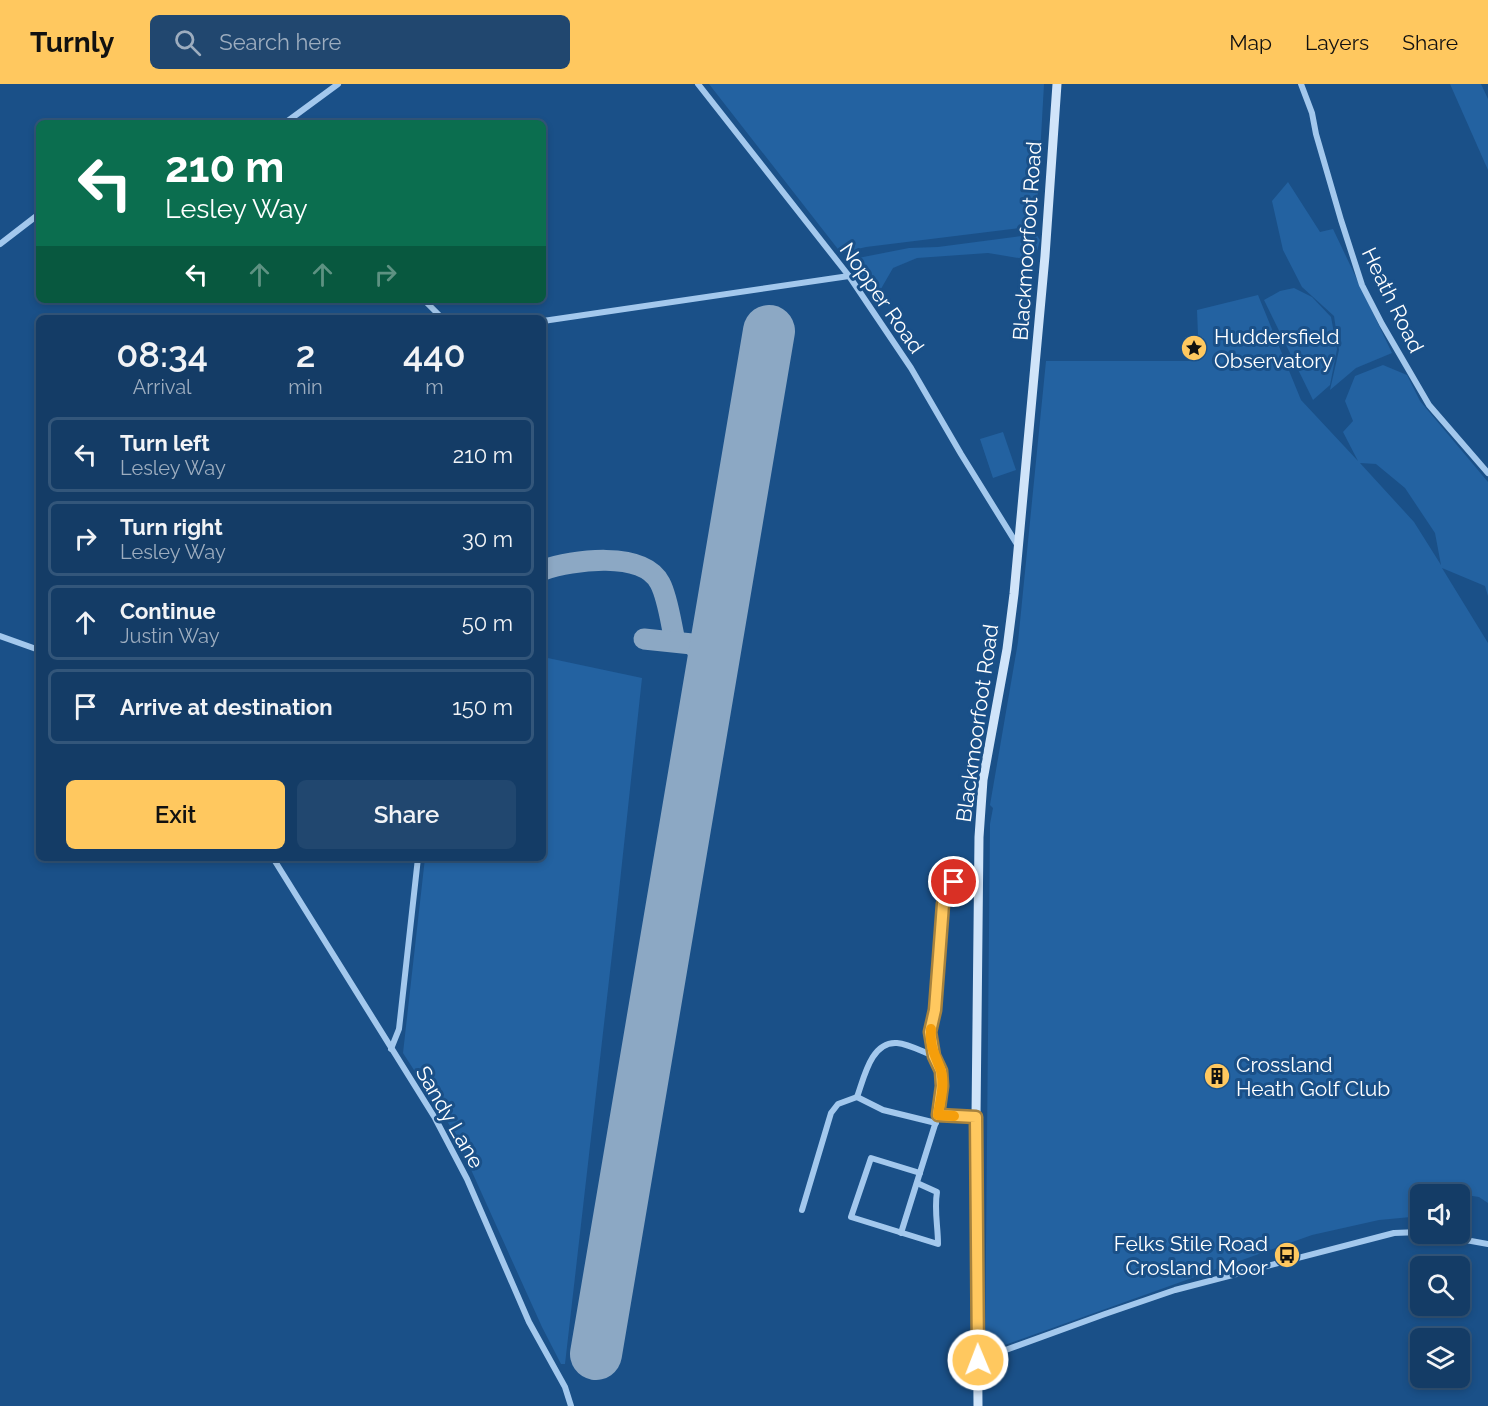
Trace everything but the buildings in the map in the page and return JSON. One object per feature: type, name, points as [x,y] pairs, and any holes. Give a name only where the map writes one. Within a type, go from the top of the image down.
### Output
[{"type":"street","points":[[289,120],[338,84]]},
{"type":"street","name":"Nopper Road","points":[[698,84],[849,276],[911,368],[1018,546]]},
{"type":"street","name":"Blackmoorfoot Road","points":[[978,1406],[976,1117],[979,837],[983,780],[1010,634],[1046,256],[1057,84]]},
{"type":"street","name":"Heath Road","points":[[1301,84],[1312,113],[1316,134],[1362,285],[1429,405],[1488,473]]},
{"type":"street","points":[[0,244],[36,216]]},
{"type":"street","points":[[546,321],[849,276]]},
{"type":"street","points":[[427,303],[439,315]]},
{"type":"street","points":[[0,636],[36,649]]},
{"type":"street","name":"Sandy Lane","points":[[275,861],[435,1118],[467,1179],[529,1322],[565,1387],[571,1406]]},
{"type":"street","points":[[391,1049],[399,1029],[418,861]]},
{"type":"street","points":[[901,1233],[938,1115],[942,1086],[941,1071],[934,1056],[930,1032],[935,1010],[943,904],[954,882]]},
{"type":"street","points":[[857,1097],[869,1063],[878,1051],[889,1044],[900,1043],[934,1056]]},
{"type":"street","points":[[802,1210],[831,1113],[838,1104],[857,1097],[883,1110],[936,1123]]},
{"type":"street","points":[[938,1115],[976,1117]]},
{"type":"street","points":[[917,1183],[937,1192],[934,1210],[938,1219],[938,1244],[851,1217],[871,1158],[920,1173]]},
{"type":"street","points":[[978,1360],[1175,1290],[1394,1233],[1410,1232]]},
{"type":"street","points":[[1470,1241],[1488,1244]]},
{"type":"shaded area","points":[[709,84],[1044,84],[1036,226],[866,247],[841,253]]},
{"type":"shaded area","points":[[1450,84],[1481,84],[1488,99],[1488,170]]},
{"type":"shaded area","points":[[1288,182],[1320,232],[1333,229],[1392,353],[1356,368],[1330,390],[1339,350],[1334,316],[1302,287],[1283,250],[1272,201]]},
{"type":"shaded area","points":[[1036,234],[1040,240],[1031,260],[988,253],[917,258],[893,268],[878,294],[867,288],[848,260],[909,248],[938,247]]},
{"type":"shaded area","points":[[1294,288],[1312,297],[1331,317],[1337,349],[1330,385],[1313,400],[1264,300],[1280,291]]},
{"type":"shaded area","points":[[1258,295],[1301,400],[1358,461],[1343,432],[1353,421],[1345,401],[1355,376],[1383,365],[1407,375],[1420,401],[1488,482],[1488,596],[1485,586],[1442,568],[1488,643],[1488,1203],[1479,1197],[1470,1196],[1470,1184],[1410,1184],[1410,1217],[1379,1220],[1312,1235],[985,1352],[990,824],[993,808],[990,805],[1018,642],[1046,361],[1199,361],[1197,310]],"holes":[[[1360,463],[1376,464],[1405,488],[1435,533],[1441,565],[1414,522]]]},
{"type":"shaded area","points":[[1003,432],[1016,470],[993,478],[980,439]]},
{"type":"shaded area","points":[[546,658],[642,678],[565,1364],[561,1364],[542,1327],[454,1132],[403,1053],[425,861],[546,861]]},
{"type":"taxiway","points":[[546,569],[571,563],[606,560],[639,566],[651,573],[663,589],[675,641]]},
{"type":"taxiway","points":[[644,639],[692,644],[699,652],[709,686]]},
{"type":"runway","points":[[596,1354],[769,331]]},
{"type":"slow traffic","points":[[931,1029],[934,1056],[941,1071],[942,1086],[938,1115],[954,1116]]},
{"type":"place","name":"Huddersfield Observatory","points":[[1194,348]]},
{"type":"place","name":"Crossland Heath Golf Club","points":[[1217,1076]]},
{"type":"place","name":"Felks Stile Road Crosland Moor","points":[[1287,1255]]},
{"type":"route","points":[[954,882],[943,904],[935,1010],[930,1032],[934,1056],[941,1071],[942,1086],[938,1115],[976,1117],[978,1360]]}]
